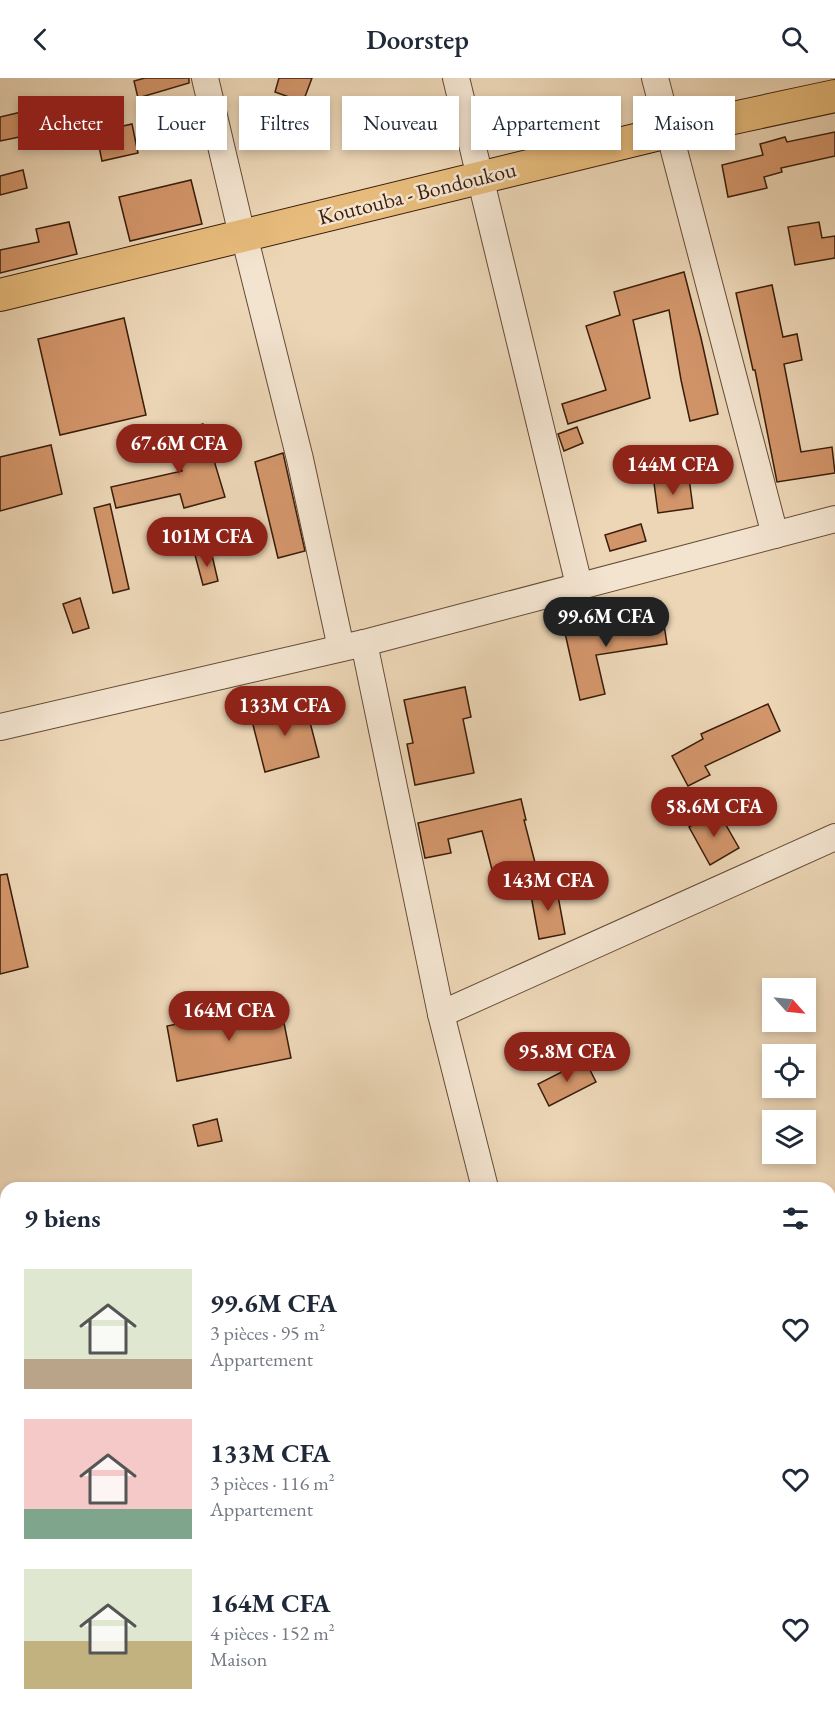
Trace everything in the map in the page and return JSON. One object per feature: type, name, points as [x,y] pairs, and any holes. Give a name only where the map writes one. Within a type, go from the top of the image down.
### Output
[{"type":"main road","name":"Koutouba - Bondoukou","points":[[735,118],[835,96]]},
{"type":"main road","name":"Koutouba - Bondoukou","points":[[0,295],[633,140]]},
{"type":"street","points":[[205,78],[300,459],[352,646],[483,1182]]},
{"type":"street","points":[[456,78],[579,585]]},
{"type":"street","points":[[655,78],[659,96]]},
{"type":"street","points":[[673,150],[775,534]]},
{"type":"street","points":[[0,728],[352,646],[835,519]]},
{"type":"street","points":[[441,1014],[835,837]]},
{"type":"building","points":[[145,78],[189,78],[189,83],[145,96],[138,96],[134,81]]},
{"type":"building","points":[[279,78],[312,78],[305,96],[286,96],[275,92]]},
{"type":"building","points":[[18,113],[18,137],[0,141],[0,117]]},
{"type":"building","points":[[132,124],[138,153],[102,161],[100,150],[124,150],[124,126]]},
{"type":"building","points":[[835,132],[835,156],[781,168],[782,172],[764,177],[767,188],[728,197],[722,165],[763,155],[760,144],[785,137],[787,142]]},
{"type":"building","points":[[23,170],[27,188],[0,195],[0,176]]},
{"type":"building","points":[[191,180],[202,224],[130,241],[119,197]]},
{"type":"building","points":[[69,222],[77,254],[0,273],[0,250],[39,242],[36,229]]},
{"type":"building","points":[[819,222],[822,238],[835,236],[835,258],[795,265],[788,227]]},
{"type":"building","points":[[684,272],[718,414],[690,421],[669,310],[633,320],[650,398],[568,424],[562,404],[606,390],[586,326],[620,315],[614,292]]},
{"type":"building","points":[[772,285],[783,337],[797,334],[802,360],[784,364],[801,452],[832,447],[835,473],[777,482],[755,370],[753,370],[736,293]]},
{"type":"building","points":[[124,318],[146,415],[60,435],[38,339]]},
{"type":"building","points":[[203,424],[225,497],[184,508],[180,494],[116,508],[111,487],[182,471],[171,434]]},
{"type":"building","points":[[577,427],[583,443],[564,451],[558,434]]},
{"type":"building","points":[[51,445],[62,494],[0,511],[0,457]]},
{"type":"building","points":[[283,453],[305,551],[278,558],[255,462]]},
{"type":"building","points":[[689,478],[693,508],[658,513],[654,483]]},
{"type":"building","points":[[110,504],[129,589],[113,593],[94,508]]},
{"type":"building","points":[[641,524],[646,541],[610,551],[605,535]]},
{"type":"building","points":[[211,551],[218,581],[203,585],[195,555]]},
{"type":"building","points":[[80,598],[89,628],[73,633],[63,604]]},
{"type":"building","points":[[663,618],[667,644],[596,655],[605,694],[580,700],[563,624],[588,619],[590,629]]},
{"type":"building","points":[[465,687],[471,717],[463,719],[474,773],[415,785],[407,744],[413,743],[404,700]]},
{"type":"building","points":[[305,703],[319,757],[265,772],[251,717]]},
{"type":"building","points":[[768,704],[780,731],[705,766],[710,775],[688,786],[672,756],[703,739],[701,734]]},
{"type":"building","points":[[521,799],[539,878],[497,889],[482,831],[448,839],[451,853],[425,858],[418,823]]},
{"type":"building","points":[[718,811],[739,848],[710,865],[689,827]]},
{"type":"building","points":[[7,874],[28,967],[0,974],[0,875]]},
{"type":"building","points":[[556,885],[565,934],[539,939],[530,890]]},
{"type":"building","points":[[280,1003],[291,1058],[177,1081],[167,1026]]},
{"type":"building","points":[[585,1060],[596,1082],[549,1106],[538,1084]]},
{"type":"building","points":[[217,1119],[222,1141],[198,1146],[193,1125]]}]
